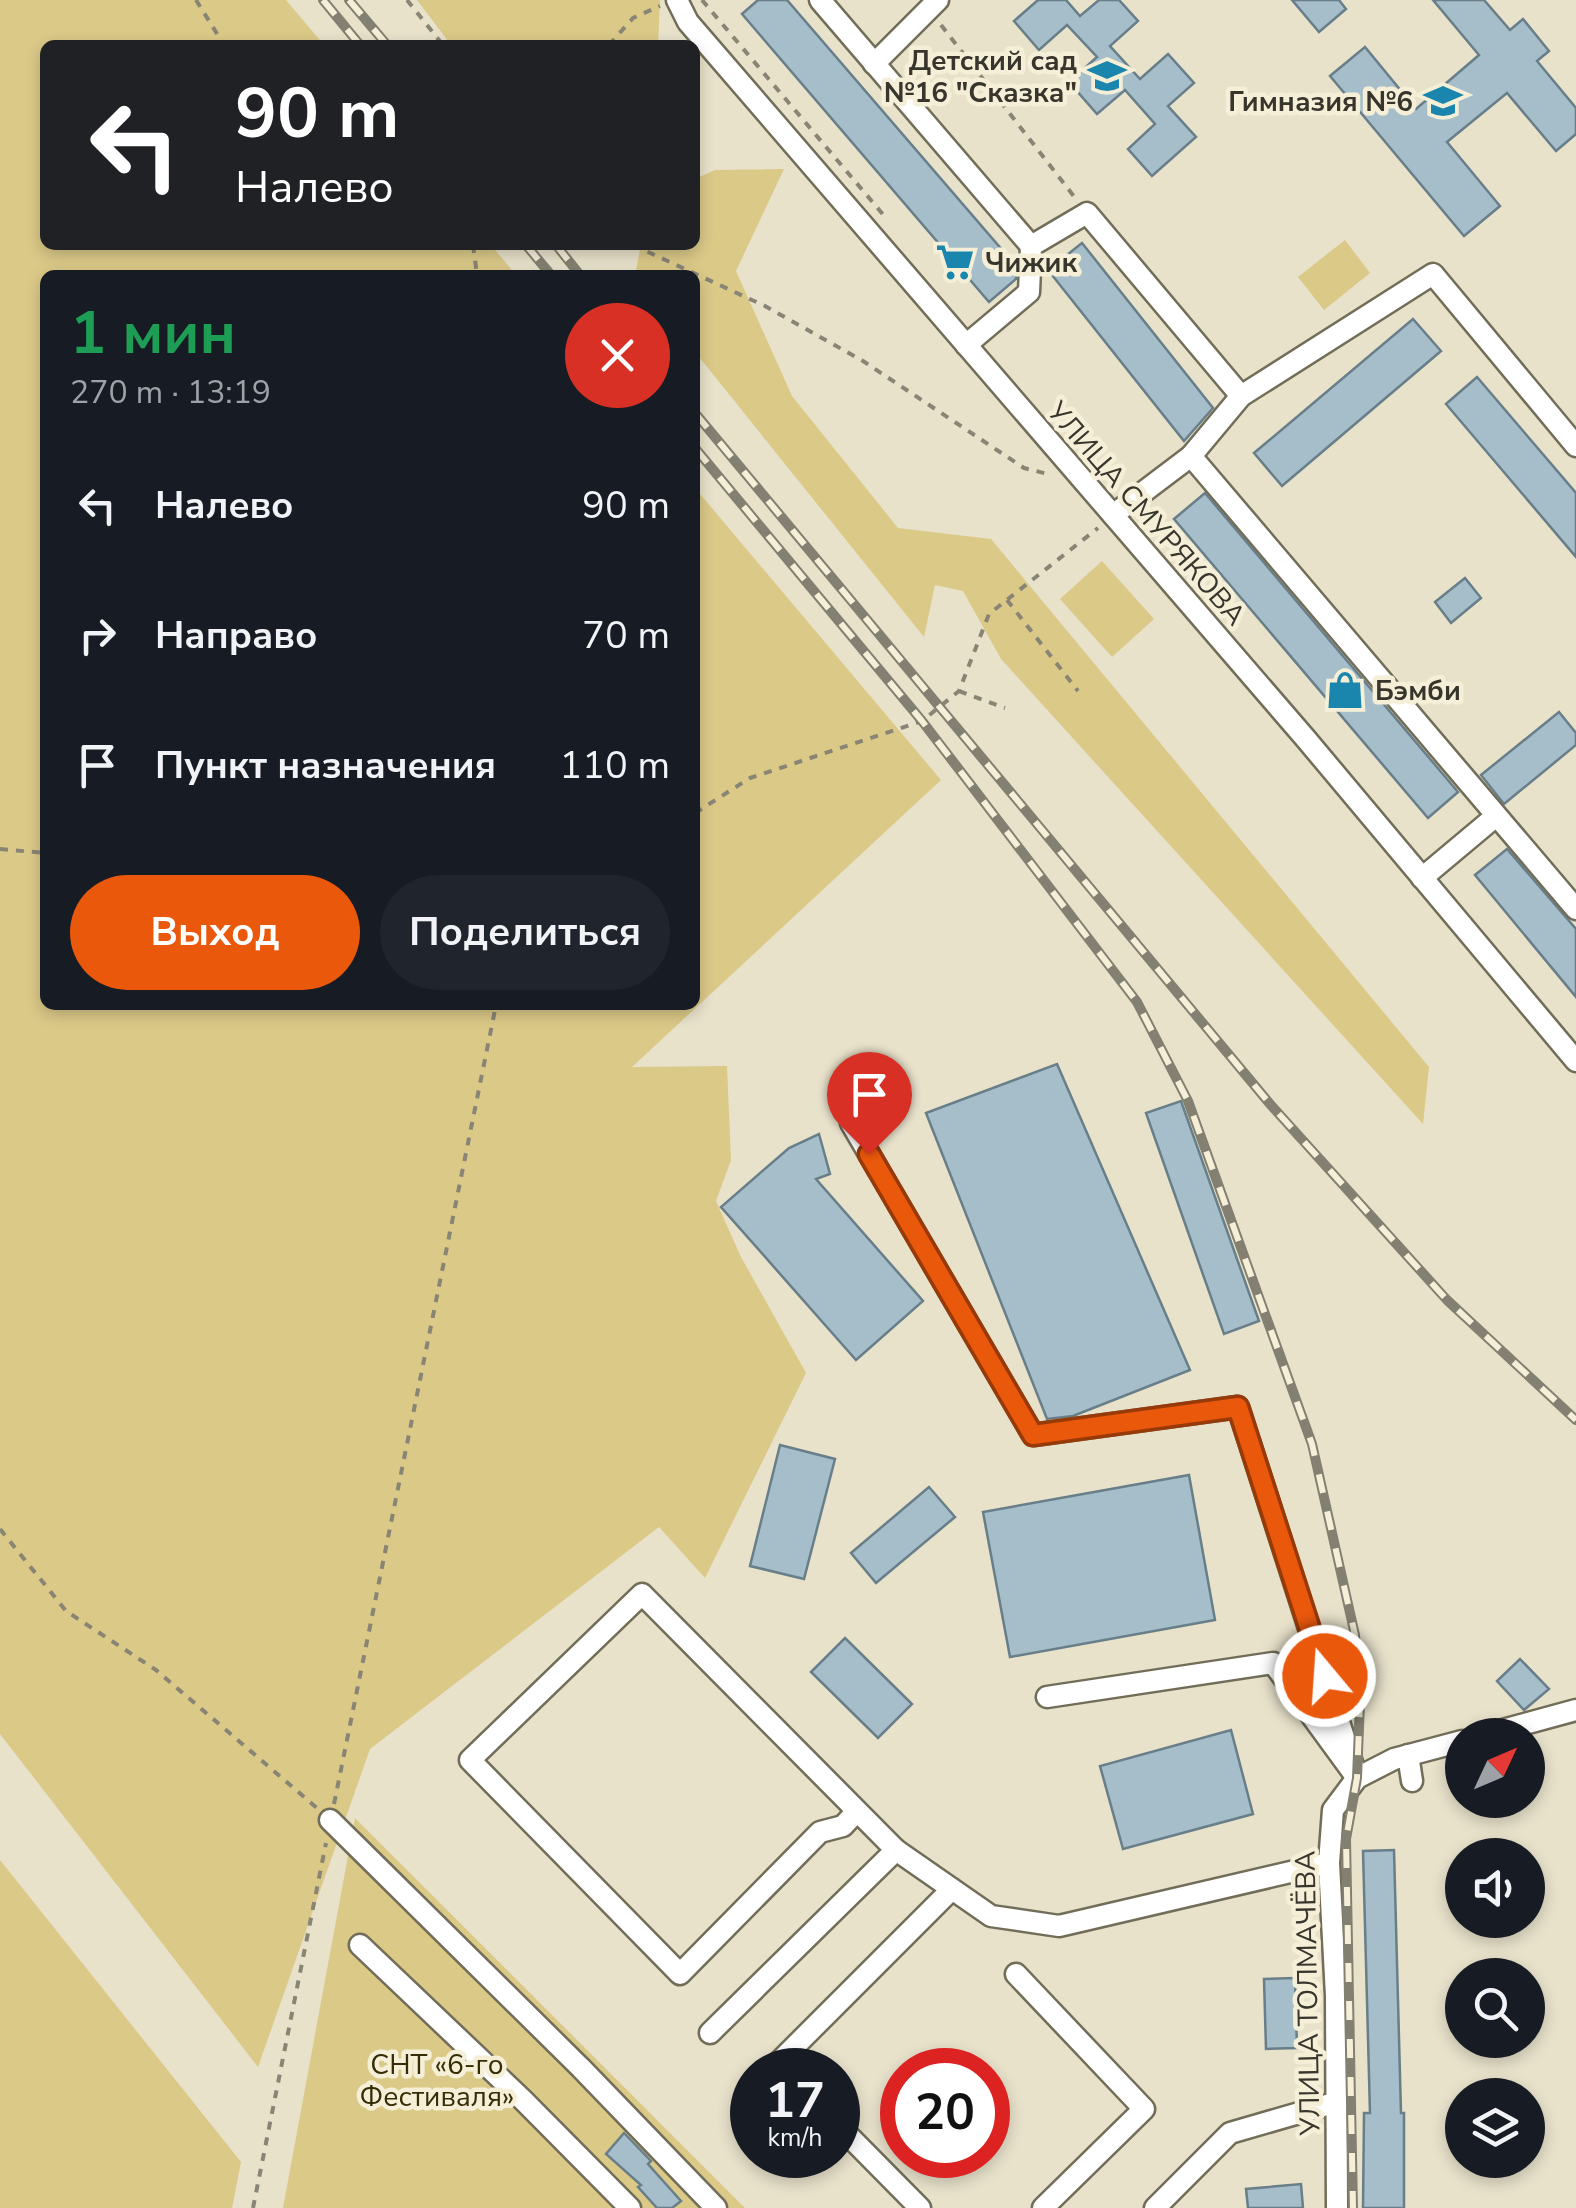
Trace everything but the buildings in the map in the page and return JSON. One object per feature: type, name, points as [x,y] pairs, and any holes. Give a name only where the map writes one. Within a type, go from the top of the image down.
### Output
[{"type":"street","points":[[820,0],[1030,246],[1030,292],[966,344]]},
{"type":"street","name":"УЛИЦА СМУРЯКОВА","points":[[676,2],[688,22],[1576,1061]]},
{"type":"street","points":[[874,64],[933,5]]},
{"type":"street","points":[[1030,246],[1086,213],[1241,396]]},
{"type":"street","points":[[1113,516],[1191,456],[1241,396],[1432,274],[1576,446]]},
{"type":"street","points":[[1191,456],[1576,909]]},
{"type":"street","points":[[1422,878],[1496,816]]},
{"type":"street","points":[[850,1123],[1033,1435],[1238,1407],[1358,1778]]},
{"type":"street","points":[[857,1811],[843,1826],[820,1832],[680,1974],[470,1760],[642,1594],[896,1850],[991,1916],[1059,1926],[1329,1863]]},
{"type":"street","points":[[1047,1698],[1272,1663],[1358,1778]]},
{"type":"street","points":[[1545,1718],[1576,1710]]},
{"type":"street","points":[[1358,1778],[1408,1755],[1445,1745]]},
{"type":"street","points":[[1408,1755],[1412,1781]]},
{"type":"street","name":"УЛИЦА ТОЛМАЧЁВА","points":[[1338,2208],[1336,1996],[1329,1863],[1333,1810],[1358,1778]]},
{"type":"street","points":[[330,1820],[581,2068],[716,2208]]},
{"type":"street","points":[[710,2033],[896,1850]]},
{"type":"street","points":[[793,2048],[952,1889]]},
{"type":"street","points":[[360,1945],[524,2100],[630,2208]]},
{"type":"street","points":[[1016,1974],[1144,2109],[1044,2208]]},
{"type":"street","points":[[1155,2208],[1230,2133],[1337,2102]]},
{"type":"street","points":[[860,2147],[920,2208]]},
{"type":"path","points":[[196,0],[221,40]]},
{"type":"path","points":[[406,0],[439,40]]},
{"type":"path","points":[[613,40],[633,18],[676,2]]},
{"type":"path","points":[[933,5],[1086,213]]},
{"type":"path","points":[[644,250],[687,270]]},
{"type":"path","points":[[700,276],[765,306],[864,361],[1024,468],[1085,483]]},
{"type":"path","points":[[700,810],[750,778],[922,721],[959,691],[989,614],[1113,516]]},
{"type":"path","points":[[1007,600],[1078,691]]},
{"type":"path","points":[[959,691],[1004,708]]},
{"type":"path","points":[[0,850],[40,854]]},
{"type":"path","points":[[253,2208],[495,1010]]},
{"type":"path","points":[[0,1529],[66,1612],[156,1670],[330,1820]]},
{"type":"green space","points":[[0,0],[286,0],[320,40],[40,40],[40,250],[495,250],[512,270],[40,270],[40,1010],[693,1010],[632,1067],[727,1066],[731,1160],[716,1201],[741,1257],[806,1373],[705,1578],[659,1527],[370,1749],[258,2067],[0,1734]]},
{"type":"green space","points":[[417,0],[660,0],[658,40],[447,40]]},
{"type":"green space","points":[[784,169],[736,271],[792,396],[898,528],[991,539],[1429,1067],[1423,1124],[1001,659],[963,591],[935,585],[924,637],[700,358],[700,270],[636,270],[640,250],[700,250],[700,177],[715,170]]},
{"type":"green space","points":[[1345,240],[1370,273],[1324,310],[1298,277]]},
{"type":"green space","points":[[700,494],[941,780],[700,1004]]},
{"type":"green space","points":[[1102,561],[1154,619],[1112,657],[1060,599]]},
{"type":"green space","name":"СНТ «6-го Фестиваля»","points":[[355,1818],[745,2208],[283,2208]]},
{"type":"green space","points":[[0,1860],[241,2162],[232,2208],[0,2208]]},
{"type":"railway","points":[[323,0],[356,40]]},
{"type":"railway","points":[[349,0],[383,40]]},
{"type":"railway","points":[[530,250],[547,270]]},
{"type":"railway","points":[[560,250],[576,270]]},
{"type":"railway","points":[[700,419],[1270,1104],[1447,1300],[1576,1420]]},
{"type":"railway","points":[[700,454],[922,721],[1137,1002],[1188,1101],[1312,1444],[1355,1635],[1360,1702],[1357,1778],[1346,1839],[1353,2208]]},
{"type":"place","name":"Детский сад №16 \"Сказка\"","points":[[1107,76]]},
{"type":"place","name":"Гимназия №6","points":[[1443,101]]},
{"type":"place","name":"Чижик","points":[[955,262]]},
{"type":"place","name":"Бэмби","points":[[1345,690]]},
{"type":"route","points":[[869,1154],[1033,1435],[1238,1407],[1325,1676]]}]
